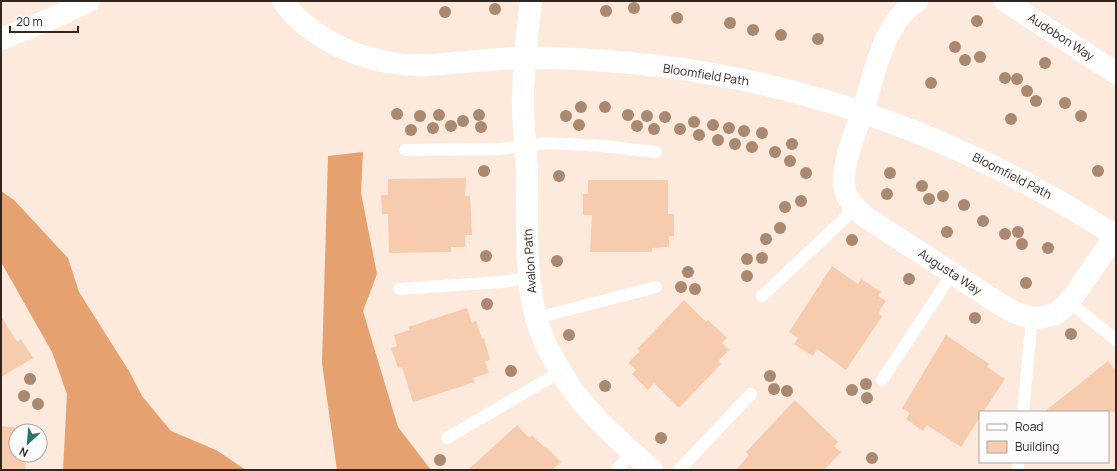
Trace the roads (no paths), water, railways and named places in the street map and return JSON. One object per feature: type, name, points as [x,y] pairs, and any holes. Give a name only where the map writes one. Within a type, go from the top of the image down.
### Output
[{"type":"street","points":[[1,39],[53,18],[89,1]]},
{"type":"street","name":"Bloomfield Path","points":[[283,1],[298,18],[320,35],[360,56],[382,62],[408,65],[427,65],[525,58],[606,61],[699,72],[779,88],[863,112],[910,129],[964,152],[1046,193],[1116,235]]},
{"type":"street","name":"Avalon Path","points":[[531,1],[523,96],[526,145],[529,278],[536,318],[543,337],[560,372],[582,402],[652,470]]},
{"type":"street","points":[[863,112],[872,77],[884,44],[894,24],[908,7],[917,1]]},
{"type":"street","name":"Audobon Way","points":[[1005,1],[1116,73]]},
{"type":"street","name":"Augusta Way","points":[[863,112],[851,147],[845,172],[844,185],[854,208],[952,274],[1016,313],[1032,318],[1056,314],[1069,302],[1116,235]]},
{"type":"lane","points":[[405,150],[500,149],[548,143],[603,146],[656,152]]},
{"type":"lane","points":[[762,296],[854,208]]},
{"type":"lane","points":[[882,380],[952,274]]},
{"type":"lane","points":[[399,288],[502,282],[529,278]]},
{"type":"lane","points":[[536,318],[656,287]]},
{"type":"lane","points":[[1069,302],[1116,340]]},
{"type":"lane","points":[[1023,411],[1032,318]]},
{"type":"lane","points":[[447,438],[560,372]]},
{"type":"lane","points":[[679,470],[751,394]]},
{"type":"lane","points":[[617,470],[633,452]]}]
